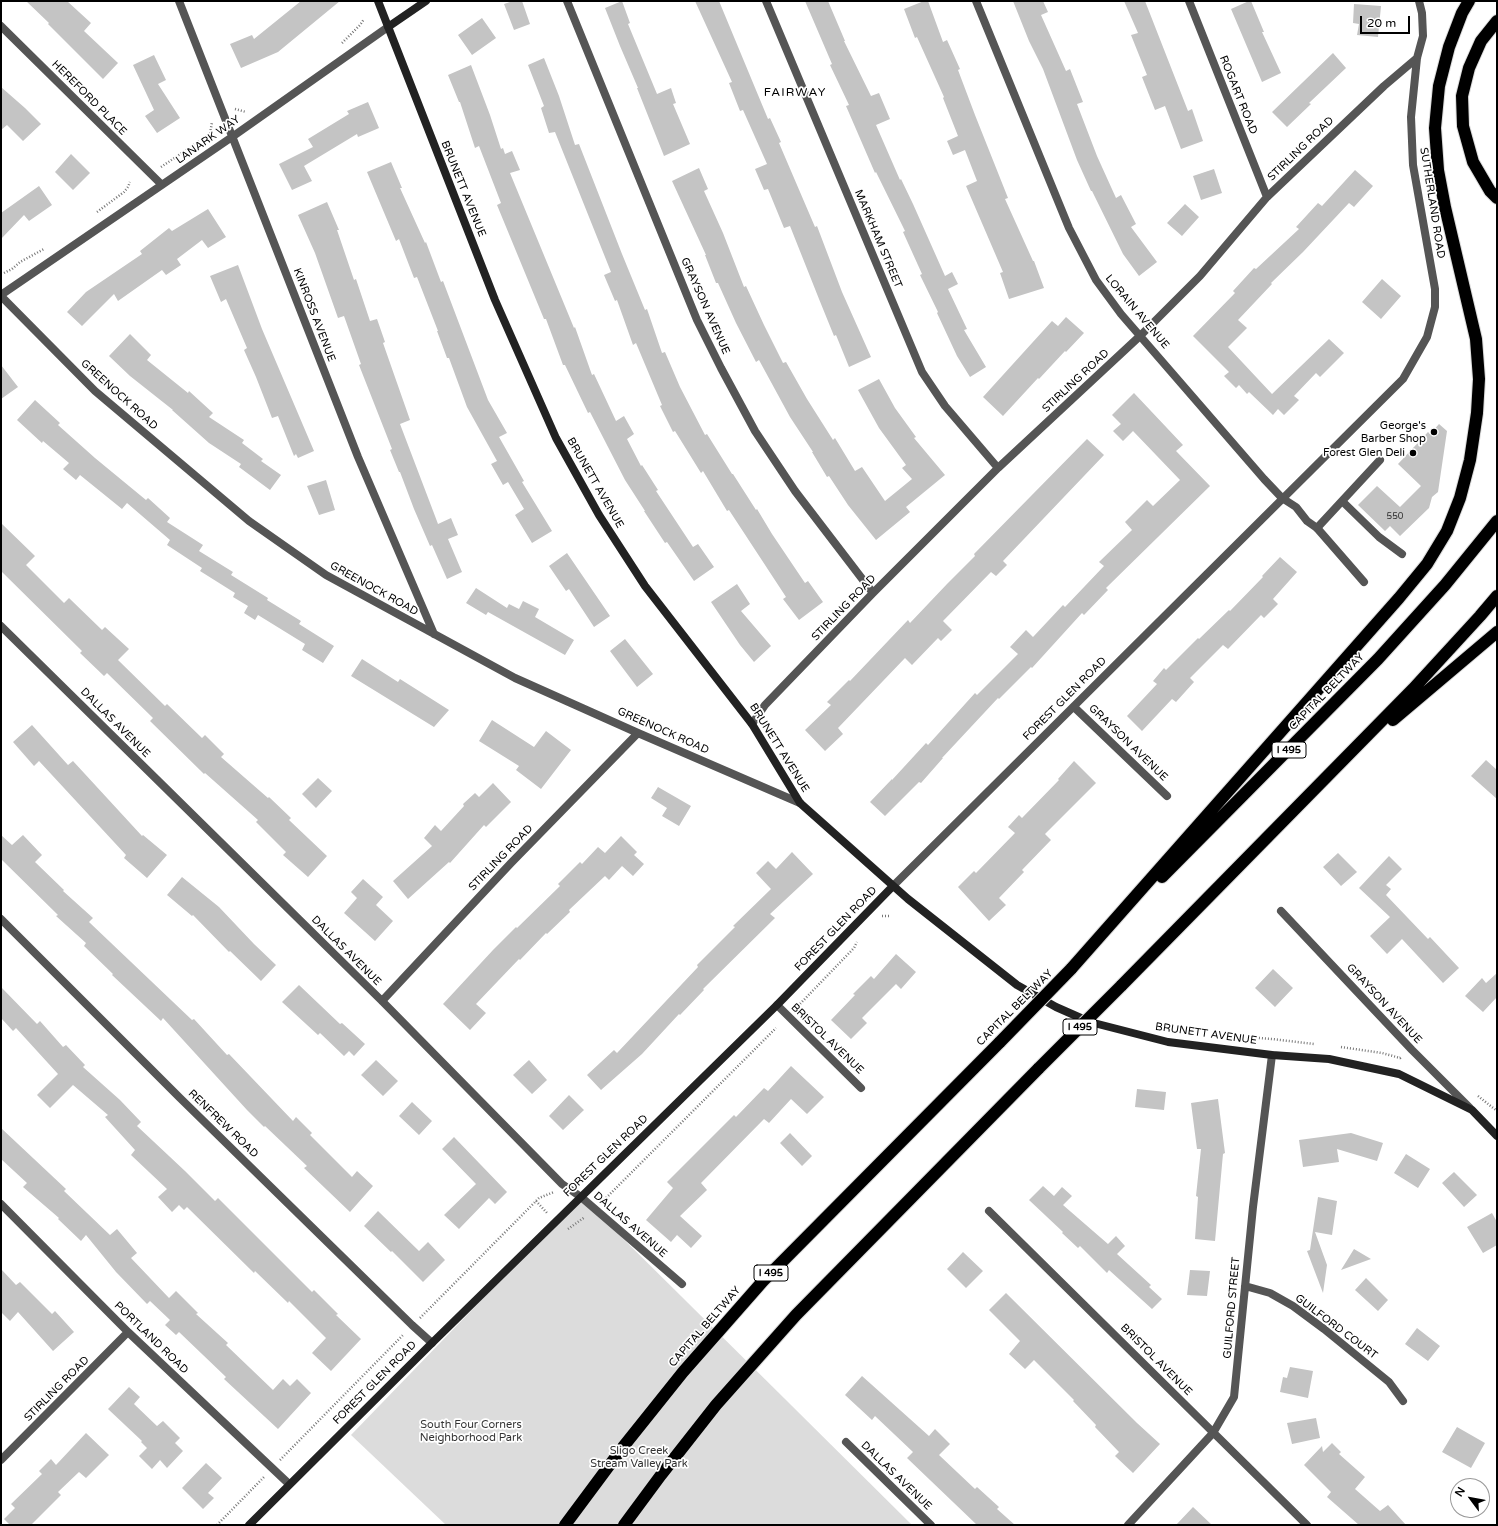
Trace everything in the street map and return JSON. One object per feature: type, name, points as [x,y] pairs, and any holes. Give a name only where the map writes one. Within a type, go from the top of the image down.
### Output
[{"type":"highway","points":[[1071,969],[1399,598],[1427,564],[1447,531],[1460,498],[1470,460],[1477,413],[1479,379],[1476,339],[1445,207],[1438,170],[1436,128],[1440,86],[1449,47],[1462,13],[1469,1]]},
{"type":"highway","points":[[1497,22],[1481,41],[1469,68],[1462,96],[1463,126],[1473,162],[1490,191],[1497,198]]},
{"type":"highway","name":"CAPITAL BELTWAY","points":[[566,1525],[623,1447],[683,1372],[763,1282],[1378,659],[1445,585],[1497,522]]},
{"type":"highway","name":"I 495","points":[[624,1525],[716,1404],[796,1315],[1336,768],[1413,689],[1497,596]]},
{"type":"highway","points":[[1336,768],[1497,632]]},
{"type":"street","name":"KINROSS AVENUE","points":[[178,1],[358,456],[434,634]]},
{"type":"street","name":"BRUNETT AVENUE","points":[[378,1],[495,300],[556,438],[598,515],[645,586],[752,724],[800,803],[894,886],[1017,985],[1056,1007],[1090,1022],[1168,1042],[1272,1055],[1329,1059],[1399,1074],[1472,1110],[1497,1136]]},
{"type":"street","name":"LANARK WAY","points":[[1,296],[426,1]]},
{"type":"street","name":"GRAYSON AVENUE","points":[[567,1],[697,320],[721,368],[755,431],[795,491],[828,537],[873,593]]},
{"type":"street","name":"MARKHAM STREET","points":[[766,1],[922,372],[945,406],[998,468]]},
{"type":"street","name":"LORAIN AVENUE","points":[[976,1],[1069,228],[1096,280],[1121,314],[1141,335],[1282,498],[1296,507],[1364,582]]},
{"type":"street","name":"ROGART ROAD","points":[[1189,1],[1267,197]]},
{"type":"street","name":"SUTHERLAND ROAD","points":[[1418,1],[1422,13],[1423,36],[1417,58],[1411,117],[1413,165],[1435,289],[1435,306],[1427,337]]},
{"type":"street","name":"HEREFORD PLACE","points":[[1,26],[162,185]]},
{"type":"street","name":"STIRLING ROAD","points":[[752,724],[765,704],[873,593],[998,468],[1141,335],[1200,276],[1267,197],[1384,86],[1417,58]]},
{"type":"street","name":"GREENOCK ROAD","points":[[1,296],[95,391],[249,521],[326,575],[515,678],[800,803]]},
{"type":"street","name":"FOREST GLEN ROAD","points":[[249,1525],[432,1343],[777,1005],[1282,498],[1403,379],[1427,337]]},
{"type":"street","points":[[1316,528],[1380,460]]},
{"type":"street","points":[[1342,501],[1379,537],[1402,554]]},
{"type":"street","name":"DALLAS AVENUE","points":[[1,626],[382,1001],[562,1184],[596,1209],[682,1284]]},
{"type":"street","name":"GRAYSON AVENUE","points":[[1074,707],[1167,796]]},
{"type":"street","name":"STIRLING ROAD","points":[[382,1001],[511,863],[638,732]]},
{"type":"street","name":"GRAYSON AVENUE","points":[[1281,911],[1412,1050],[1472,1110]]},
{"type":"street","name":"RENFREW ROAD","points":[[1,919],[180,1098],[412,1326],[432,1343]]},
{"type":"street","name":"BRISTOL AVENUE","points":[[777,1005],[861,1088]]},
{"type":"street","name":"GUILFORD STREET","points":[[1128,1525],[1213,1433],[1234,1397],[1256,1178],[1272,1055]]},
{"type":"street","name":"PORTLAND ROAD","points":[[1,1204],[128,1332],[289,1484]]},
{"type":"street","name":"BRISTOL AVENUE","points":[[989,1211],[1307,1525]]},
{"type":"street","name":"GUILFORD COURT","points":[[1245,1286],[1270,1293],[1293,1306],[1389,1382],[1403,1401]]},
{"type":"street","name":"STIRLING ROAD","points":[[1,1460],[128,1332]]},
{"type":"street","name":"DALLAS AVENUE","points":[[846,1442],[931,1525]]},
{"type":"path","points":[[161,166],[210,134],[212,122]]},
{"type":"path","points":[[94,214],[124,192],[128,188],[130,182]]},
{"type":"path","points":[[1,273],[12,269],[20,262],[46,248]]},
{"type":"path","points":[[880,917],[891,916]]},
{"type":"path","points":[[798,1006],[854,948],[858,940]]},
{"type":"path","points":[[596,1209],[776,1028]]},
{"type":"path","points":[[1234,1036],[1315,1044]]},
{"type":"path","points":[[1337,1047],[1382,1053],[1400,1058],[1412,1050]]},
{"type":"path","points":[[217,1525],[539,1198],[553,1193],[562,1184]]},
{"type":"green space","points":[[581,1197],[912,1525],[446,1525],[351,1435]]},
{"type":"building","points":[[26,1],[67,1],[91,23],[84,31],[118,63],[103,79]]},
{"type":"building","points":[[301,1],[340,1],[278,52],[241,68],[230,44],[252,35],[254,39]]},
{"type":"building","points":[[513,1],[522,1],[530,24],[514,30],[504,4]]},
{"type":"building","points":[[622,1],[630,23],[628,24],[657,94],[671,88],[676,103],[673,104],[690,144],[664,156],[605,8]]},
{"type":"building","points":[[695,1],[719,1],[768,119],[770,118],[781,142],[779,143],[815,227],[817,226],[842,292],[871,357],[849,367],[836,335],[834,336],[790,226],[784,228],[768,189],[764,190],[755,169],[767,164],[743,110],[740,111],[729,83],[732,82]]},
{"type":"building","points":[[805,1],[828,1],[844,41],[871,96],[879,93],[890,119],[876,125],[945,276],[952,272],[958,284],[948,289],[967,329],[964,330],[986,367],[970,377],[957,356],[920,275],[922,274],[903,232],[905,231],[876,172],[875,173],[846,106],[849,105],[830,65],[832,64]]},
{"type":"building","points":[[924,1],[928,1],[943,42],[947,40],[960,69],[958,70],[1008,198],[1005,199],[1034,261],[1044,288],[1009,299],[1000,273],[1003,272],[966,186],[977,181],[965,150],[953,155],[947,141],[958,136],[943,98],[944,97],[917,37],[915,38],[904,9]]},
{"type":"building","points":[[1013,1],[1043,1],[1048,12],[1041,15],[1066,71],[1070,69],[1083,102],[1077,104],[1097,156],[1116,198],[1121,195],[1136,224],[1131,227],[1157,262],[1139,276],[1123,254],[1091,191],[1077,160],[1043,69],[1029,41]]},
{"type":"building","points":[[1124,1],[1145,1],[1188,111],[1192,109],[1203,141],[1181,149],[1165,106],[1155,110],[1142,77],[1147,75],[1131,35],[1138,33]]},
{"type":"building","points":[[1251,1],[1264,32],[1262,32],[1281,73],[1262,82],[1231,9]]},
{"type":"building","points":[[1354,4],[1381,6],[1378,37],[1357,35],[1359,24],[1353,23]]},
{"type":"building","points":[[482,18],[496,38],[472,55],[458,35]]},
{"type":"building","points":[[1333,53],[1346,68],[1309,103],[1311,104],[1287,127],[1272,112]]},
{"type":"building","points":[[154,55],[166,80],[158,84],[180,118],[157,133],[145,116],[154,110],[133,65]]},
{"type":"building","points":[[544,58],[559,96],[575,145],[579,144],[645,310],[647,309],[662,353],[665,352],[680,387],[705,435],[707,434],[805,583],[808,581],[823,602],[799,620],[783,599],[786,597],[729,510],[727,511],[703,471],[701,473],[675,431],[673,432],[660,406],[662,405],[636,343],[633,345],[617,300],[615,301],[604,275],[611,272],[555,132],[549,133],[541,108],[544,106],[528,65]]},
{"type":"building","points":[[471,65],[501,149],[503,148],[505,154],[512,151],[520,170],[510,173],[574,328],[575,327],[592,375],[594,374],[616,421],[624,416],[634,434],[627,439],[641,466],[642,465],[658,490],[656,491],[693,547],[698,544],[714,567],[694,581],[667,542],[665,543],[625,480],[590,412],[588,413],[565,365],[563,365],[546,319],[544,319],[497,205],[501,203],[479,146],[475,148],[460,102],[448,75]]},
{"type":"building","points":[[1,87],[41,124],[23,141],[7,125],[1,130]]},
{"type":"building","points":[[368,102],[379,128],[358,137],[357,134],[304,166],[312,181],[292,190],[279,164],[313,147],[308,139],[349,114],[347,111]]},
{"type":"building","points":[[71,154],[90,173],[73,190],[55,172]]},
{"type":"building","points":[[391,162],[402,188],[400,188],[425,243],[426,242],[441,282],[443,281],[488,400],[507,433],[499,437],[524,481],[522,482],[552,531],[532,543],[515,515],[524,509],[508,482],[503,485],[491,464],[497,461],[467,407],[417,277],[414,278],[399,239],[396,241],[367,172]]},
{"type":"building","points":[[699,168],[708,189],[704,191],[723,233],[744,287],[746,286],[783,363],[786,362],[807,399],[833,440],[835,438],[855,471],[862,467],[885,501],[912,479],[902,468],[906,465],[879,428],[858,390],[879,379],[895,408],[916,437],[914,438],[945,475],[906,507],[910,512],[876,540],[848,505],[829,476],[827,477],[813,452],[790,417],[759,360],[756,362],[718,283],[716,283],[706,255],[672,181]]},
{"type":"building","points":[[1214,169],[1222,193],[1201,200],[1193,176]]},
{"type":"building","points":[[1355,170],[1373,186],[1354,207],[1349,203],[1303,252],[1271,283],[1272,284],[1238,320],[1247,328],[1228,347],[1272,394],[1329,339],[1344,353],[1320,377],[1316,373],[1294,396],[1299,400],[1284,415],[1278,409],[1273,415],[1249,392],[1247,394],[1239,385],[1236,388],[1224,376],[1229,372],[1193,336],[1235,293],[1233,291],[1254,268],[1256,269],[1299,229],[1296,227],[1318,203],[1322,206]]},
{"type":"building","points":[[39,186],[52,205],[29,221],[24,215],[1,239],[1,213]]},
{"type":"building","points":[[327,202],[339,230],[337,230],[370,321],[377,319],[385,342],[383,343],[410,420],[400,424],[438,524],[451,518],[458,535],[448,539],[462,572],[447,579],[432,545],[430,546],[390,450],[392,449],[359,365],[361,364],[344,316],[338,318],[315,253],[298,215]]},
{"type":"building","points":[[1185,204],[1199,217],[1182,236],[1167,223]]},
{"type":"building","points":[[208,209],[226,237],[208,248],[202,240],[177,259],[181,265],[166,275],[162,270],[118,301],[114,294],[82,326],[67,312],[86,292],[142,254],[140,251],[169,228],[172,231]]},
{"type":"building","points":[[238,265],[262,329],[314,451],[298,458],[296,454],[294,456],[278,416],[272,418],[244,350],[247,348],[226,299],[221,302],[210,276]]},
{"type":"building","points":[[1382,279],[1401,296],[1381,319],[1362,302]]},
{"type":"building","points":[[1066,317],[1084,333],[1039,379],[1038,378],[1003,416],[983,397],[1052,321],[1058,326]]},
{"type":"building","points":[[130,334],[151,355],[147,360],[188,393],[189,391],[213,413],[209,417],[244,440],[242,443],[263,459],[261,461],[281,475],[270,490],[239,467],[241,464],[209,443],[173,410],[130,376],[109,356]]},
{"type":"building","points":[[1,365],[18,387],[1,399]]},
{"type":"building","points":[[1134,393],[1183,445],[1176,451],[1210,486],[1106,588],[1108,590],[1084,615],[1082,613],[1032,668],[1031,667],[999,699],[998,698],[942,758],[921,783],[919,782],[885,816],[870,802],[926,743],[928,745],[975,693],[977,695],[1018,654],[1010,647],[1026,630],[1033,637],[1063,605],[1065,607],[1104,566],[1099,562],[1132,530],[1125,522],[1147,500],[1153,506],[1180,480],[1133,431],[1123,441],[1113,431],[1121,424],[1112,415]]},
{"type":"building","points":[[35,400],[60,423],[58,425],[95,458],[146,500],[148,498],[170,518],[167,522],[203,545],[199,551],[233,572],[231,575],[268,598],[267,600],[301,621],[299,624],[334,646],[323,663],[302,650],[305,644],[258,615],[255,620],[244,613],[248,606],[233,597],[235,593],[200,571],[202,568],[167,545],[170,540],[127,503],[122,509],[80,475],[76,480],[63,469],[69,463],[43,441],[42,443],[17,420]]},
{"type":"building","points":[[1439,424],[1447,431],[1438,492],[1432,497],[1429,508],[1400,536],[1390,526],[1385,531],[1358,505],[1377,486],[1400,507],[1421,486],[1398,464],[1428,432],[1430,434]]},
{"type":"building","points":[[1087,439],[1104,455],[1003,561],[1007,565],[996,576],[991,572],[943,621],[952,630],[941,641],[938,638],[912,665],[905,658],[838,728],[843,734],[825,751],[805,730],[831,705],[827,702],[849,680],[850,681],[908,620],[910,623],[975,556],[974,554]]},
{"type":"building","points":[[326,480],[335,510],[319,515],[307,486]]},
{"type":"building","points":[[1,523],[35,556],[26,565],[64,603],[69,598],[102,630],[105,627],[129,649],[118,660],[165,706],[167,704],[202,738],[205,735],[224,754],[221,757],[268,798],[269,797],[291,818],[289,820],[327,856],[308,877],[283,855],[286,852],[256,822],[258,820],[205,773],[204,774],[150,721],[153,718],[107,673],[104,676],[80,653],[82,651],[1,571]]},
{"type":"building","points":[[567,553],[610,616],[594,627],[569,589],[566,591],[549,566]]},
{"type":"building","points":[[1280,557],[1297,572],[1273,599],[1278,604],[1264,618],[1261,615],[1228,649],[1223,645],[1190,678],[1194,682],[1176,702],[1172,699],[1142,731],[1127,716],[1157,684],[1153,681],[1164,668],[1166,670],[1198,638],[1199,639],[1229,610],[1230,611]]},
{"type":"building","points":[[737,584],[750,604],[741,611],[771,646],[754,662],[740,645],[711,602]]},
{"type":"building","points":[[476,588],[507,608],[509,604],[519,609],[523,601],[539,609],[535,617],[574,640],[565,655],[488,612],[486,615],[466,603]]},
{"type":"building","points":[[625,639],[653,674],[637,687],[610,651]]},
{"type":"building","points":[[362,659],[398,682],[400,679],[449,710],[434,727],[351,676]]},
{"type":"building","points":[[492,720],[534,747],[546,731],[571,750],[541,789],[516,770],[519,766],[479,741]]},
{"type":"building","points":[[32,725],[68,765],[73,761],[142,836],[143,835],[167,855],[147,878],[124,858],[126,855],[39,761],[34,766],[13,742]]},
{"type":"building","points":[[1486,760],[1497,770],[1497,799],[1471,776]]},
{"type":"building","points":[[1074,761],[1096,783],[1045,834],[1051,840],[1022,870],[1024,872],[999,898],[1006,905],[989,921],[958,887],[974,871],[976,873],[1015,833],[1008,827],[1019,815],[1022,818],[1059,780],[1058,779]]},
{"type":"building","points":[[318,778],[332,791],[316,808],[302,794]]},
{"type":"building","points":[[493,783],[511,802],[486,827],[484,825],[450,863],[449,862],[408,899],[393,881],[432,846],[424,838],[435,825],[441,831],[464,806],[463,804],[475,793],[479,797]]},
{"type":"building","points":[[658,787],[691,806],[679,826],[662,816],[667,808],[651,798]]},
{"type":"building","points":[[1,835],[12,845],[23,835],[42,855],[35,862],[64,890],[63,891],[93,918],[89,922],[192,1020],[194,1019],[227,1055],[229,1054],[293,1121],[296,1117],[312,1133],[310,1135],[352,1177],[357,1171],[373,1186],[350,1212],[304,1168],[307,1166],[247,1110],[163,1018],[161,1021],[112,975],[113,974],[84,946],[86,943],[56,916],[58,915],[1,859]]},
{"type":"building","points":[[621,836],[637,852],[634,855],[644,864],[633,876],[622,866],[609,880],[605,876],[569,910],[570,912],[547,934],[546,933],[520,960],[519,959],[476,1004],[486,1013],[470,1030],[443,1004],[493,950],[560,886],[558,884],[580,862],[582,864],[598,847],[605,853]]},
{"type":"building","points":[[792,852],[813,874],[770,914],[775,918],[703,989],[704,990],[680,1015],[679,1014],[642,1054],[601,1090],[587,1075],[614,1050],[617,1053],[698,967],[697,965],[735,927],[733,926],[771,889],[756,873],[768,861],[776,869]]},
{"type":"building","points":[[1338,853],[1357,872],[1341,886],[1323,867]]},
{"type":"building","points":[[1389,856],[1402,869],[1386,885],[1391,889],[1386,895],[1428,939],[1430,937],[1459,968],[1443,983],[1402,939],[1387,954],[1370,936],[1390,917],[1359,888]]},
{"type":"building","points":[[182,877],[219,907],[276,965],[261,981],[230,951],[229,952],[193,915],[192,916],[167,895]]},
{"type":"building","points":[[363,879],[383,897],[376,905],[393,921],[375,941],[344,913],[357,898],[351,892]]},
{"type":"building","points":[[896,954],[916,972],[901,989],[896,984],[862,1018],[867,1023],[851,1039],[831,1020],[855,995],[853,994],[871,976],[874,979]]},
{"type":"building","points":[[1273,969],[1293,988],[1275,1007],[1255,988]]},
{"type":"building","points":[[1497,973],[1497,997],[1483,1012],[1465,996],[1482,978],[1486,983]]},
{"type":"building","points":[[299,985],[340,1024],[342,1023],[365,1044],[354,1056],[349,1051],[344,1056],[320,1033],[318,1035],[282,1002]]},
{"type":"building","points":[[1,987],[37,1024],[40,1021],[63,1047],[66,1045],[85,1065],[83,1067],[120,1100],[141,1122],[137,1126],[215,1201],[218,1198],[312,1292],[314,1290],[338,1314],[336,1315],[361,1339],[331,1371],[312,1353],[326,1338],[289,1301],[288,1303],[255,1271],[254,1273],[187,1207],[184,1210],[179,1205],[172,1212],[158,1197],[167,1189],[131,1155],[135,1150],[105,1117],[108,1115],[73,1085],[50,1108],[37,1095],[58,1074],[16,1028],[13,1031],[1,1018]]},
{"type":"building","points":[[376,1060],[398,1081],[383,1096],[361,1075]]},
{"type":"building","points":[[529,1060],[547,1080],[532,1094],[513,1075]]},
{"type":"building","points":[[791,1066],[824,1097],[807,1114],[791,1099],[769,1123],[764,1119],[701,1183],[707,1190],[680,1216],[702,1236],[691,1248],[677,1235],[671,1242],[646,1220],[673,1188],[667,1182],[734,1115],[736,1117],[764,1088],[768,1091]]},
{"type":"building","points":[[1137,1089],[1166,1092],[1164,1110],[1135,1107]]},
{"type":"building","points":[[569,1095],[584,1110],[563,1130],[549,1116]]},
{"type":"building","points":[[1218,1099],[1225,1153],[1223,1154],[1215,1241],[1195,1239],[1198,1197],[1196,1196],[1201,1149],[1197,1149],[1191,1103]]},
{"type":"building","points":[[412,1102],[432,1121],[419,1135],[399,1116]]},
{"type":"building","points":[[1,1128],[66,1189],[64,1191],[110,1235],[117,1229],[137,1253],[131,1258],[169,1298],[176,1291],[198,1313],[196,1314],[228,1343],[226,1345],[273,1390],[283,1379],[290,1386],[297,1379],[311,1393],[278,1429],[224,1379],[226,1377],[179,1332],[176,1335],[165,1325],[170,1320],[150,1301],[147,1304],[116,1272],[86,1235],[81,1241],[58,1219],[59,1218],[23,1187],[27,1183],[1,1159]]},
{"type":"building","points":[[790,1133],[812,1156],[802,1166],[780,1143]]},
{"type":"building","points":[[1351,1133],[1383,1143],[1377,1161],[1337,1149],[1339,1162],[1303,1167],[1299,1140]]},
{"type":"building","points":[[454,1137],[507,1192],[495,1204],[489,1198],[459,1229],[444,1215],[476,1184],[442,1149]]},
{"type":"building","points":[[1406,1154],[1430,1169],[1418,1188],[1394,1173]]},
{"type":"building","points":[[1454,1172],[1477,1195],[1464,1207],[1442,1183]]},
{"type":"building","points":[[1043,1186],[1054,1196],[1062,1187],[1072,1196],[1063,1205],[1108,1244],[1116,1236],[1125,1246],[1117,1254],[1151,1285],[1149,1287],[1162,1299],[1152,1309],[1109,1270],[1107,1273],[1080,1246],[1078,1248],[1029,1200]]},
{"type":"building","points":[[1318,1197],[1337,1201],[1332,1235],[1315,1232],[1327,1265],[1323,1293],[1307,1251],[1310,1250]]},
{"type":"building","points":[[378,1211],[419,1251],[428,1242],[445,1260],[423,1282],[364,1226]]},
{"type":"building","points":[[1492,1213],[1497,1222],[1497,1245],[1483,1253],[1467,1227]]},
{"type":"building","points":[[1354,1249],[1371,1259],[1341,1270]]},
{"type":"building","points":[[963,1252],[983,1271],[966,1288],[947,1269]]},
{"type":"building","points":[[1,1269],[16,1285],[20,1282],[52,1314],[55,1311],[74,1332],[53,1351],[18,1312],[10,1321],[1,1312]]},
{"type":"building","points":[[1190,1270],[1210,1271],[1207,1296],[1187,1295]]},
{"type":"building","points":[[1366,1278],[1388,1300],[1378,1311],[1355,1290]]},
{"type":"building","points":[[1006,1293],[1160,1444],[1133,1473],[1115,1456],[1119,1452],[1095,1427],[1096,1425],[1073,1401],[1074,1400],[1034,1360],[1025,1369],[1009,1354],[1020,1341],[989,1310]]},
{"type":"building","points":[[1417,1328],[1440,1346],[1428,1361],[1405,1344]]},
{"type":"building","points":[[1290,1367],[1313,1371],[1308,1398],[1280,1392],[1283,1377],[1287,1378]]},
{"type":"building","points":[[862,1376],[929,1436],[935,1429],[950,1444],[939,1455],[975,1489],[977,1487],[999,1507],[997,1509],[1015,1525],[977,1525],[907,1458],[913,1452],[875,1416],[872,1420],[845,1395]]},
{"type":"building","points":[[129,1387],[140,1397],[134,1404],[157,1426],[163,1421],[180,1438],[175,1443],[183,1451],[167,1468],[160,1460],[152,1469],[139,1456],[147,1448],[141,1442],[142,1441],[108,1409]]},
{"type":"building","points":[[1316,1418],[1320,1438],[1292,1444],[1287,1423]]},
{"type":"building","points":[[1457,1427],[1485,1443],[1471,1468],[1442,1452]]},
{"type":"building","points":[[86,1433],[109,1455],[86,1478],[79,1472],[58,1492],[61,1495],[31,1525],[10,1525],[4,1519],[15,1508],[11,1504],[42,1474],[39,1471],[51,1459],[56,1465]]},
{"type":"building","points":[[1332,1443],[1341,1452],[1339,1454],[1365,1477],[1355,1489],[1380,1511],[1388,1505],[1406,1525],[1359,1525],[1327,1497],[1331,1492],[1304,1465],[1322,1446],[1323,1452]]},
{"type":"building","points":[[206,1463],[222,1478],[208,1493],[214,1498],[203,1509],[182,1488]]},
{"type":"building","points":[[1193,1507],[1212,1525],[1176,1525]]},
{"type":"place","name":"George's Barber Shop","points":[[1434,432]]},
{"type":"place","name":"Forest Glen Deli","points":[[1413,453]]},
{"type":"district","name":"FAIRWAY","points":[[795,93]]},
{"type":"park label","name":"South Four Corners Neighborhood Park","points":[[471,1431]]},
{"type":"park label","name":"Sligo Creek Stream Valley Park","points":[[639,1457]]}]
